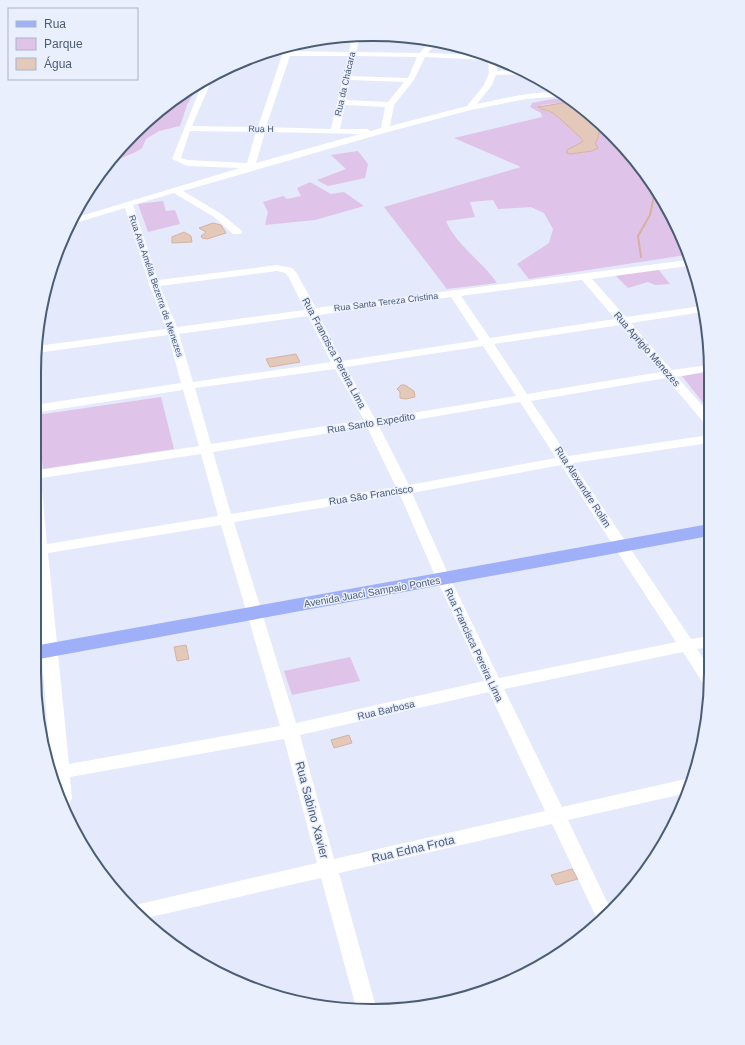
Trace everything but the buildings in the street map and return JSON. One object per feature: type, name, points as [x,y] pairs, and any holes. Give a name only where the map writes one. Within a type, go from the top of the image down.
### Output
[{"type":"main road","name":"Avenida Juaci Sampaio Pontes","points":[[42,652],[704,531]]},
{"type":"street","name":"Rua da Chácara","points":[[335,131],[355,42]]},
{"type":"street","points":[[383,131],[390,104],[410,80],[422,55],[430,46]]},
{"type":"street","points":[[293,50],[353,55],[422,55],[474,57]]},
{"type":"street","points":[[205,86],[176,158],[178,161],[190,163],[251,166],[286,52]]},
{"type":"street","points":[[470,108],[488,85],[493,73],[492,64]]},
{"type":"street","points":[[493,73],[513,72]]},
{"type":"street","points":[[346,78],[410,80]]},
{"type":"street","name":"Rua Ana Amélia Bezerra de Menezes","points":[[255,613],[226,518],[173,331],[154,284],[128,204],[251,166],[470,108],[526,97],[553,95]]},
{"type":"street","points":[[341,102],[390,104]]},
{"type":"street","name":"Rua H","points":[[187,128],[383,131]]},
{"type":"street","points":[[175,190],[212,211],[237,232]]},
{"type":"street","points":[[79,219],[128,204]]},
{"type":"street","name":"Rua Santa Tereza Cristina","points":[[42,349],[454,293],[685,263]]},
{"type":"street","name":"Rua Francisca Pereira Lima","points":[[154,284],[281,268],[290,271],[313,312],[338,365],[371,423],[405,490],[443,578],[493,686],[602,911]]},
{"type":"street","name":"Rua Aprigio Menezes","points":[[585,277],[704,415]]},
{"type":"street","name":"Rua Alexandre Rolim","points":[[454,293],[485,342],[566,460],[704,673]]},
{"type":"street","points":[[41,408],[189,385],[338,365],[698,310]]},
{"type":"street","name":"Rua Santo Expedito","points":[[41,473],[371,423],[704,369]]},
{"type":"street","name":"Rua São Francisco","points":[[41,549],[405,490],[566,460],[704,440]]},
{"type":"street","name":"Rua Sabino Xavier","points":[[255,613],[290,731],[365,1004]]},
{"type":"street","points":[[41,632],[42,652],[62,786]]},
{"type":"street","name":"Rua Barbosa","points":[[60,772],[290,731],[493,686],[704,642]]},
{"type":"street","name":"Rua Edna Frota","points":[[142,911],[683,787]]},
{"type":"green space","points":[[193,94],[187,105],[180,126],[159,131],[146,139],[142,148],[119,159],[154,123]]},
{"type":"green space","points":[[553,99],[560,99],[564,102],[542,105],[538,108],[553,113],[580,136],[583,141],[568,150],[567,153],[592,151],[598,148],[595,143],[599,135],[598,130],[607,138],[622,154],[648,188],[670,226],[682,256],[529,279],[517,264],[549,243],[553,229],[544,213],[531,207],[498,209],[493,200],[470,202],[475,217],[446,221],[456,238],[497,283],[447,289],[384,207],[521,167],[454,138],[542,117],[541,113],[530,107],[532,103]]},
{"type":"green space","points":[[358,151],[368,164],[365,178],[328,186],[317,180],[346,169],[331,155]]},
{"type":"green space","points":[[310,182],[331,194],[344,192],[364,206],[315,220],[265,225],[268,212],[263,202],[283,196],[287,199],[301,196],[297,188]]},
{"type":"green space","points":[[163,201],[166,211],[175,210],[180,224],[148,232],[138,204]]},
{"type":"green space","points":[[658,269],[670,284],[655,285],[648,282],[628,288],[614,274]]},
{"type":"green space","points":[[704,373],[704,404],[682,376]]},
{"type":"green space","points":[[161,397],[174,449],[43,469],[41,451],[41,414]]},
{"type":"green space","points":[[350,657],[360,681],[292,695],[284,671]]},
{"type":"water","points":[[564,103],[599,130],[595,143],[598,148],[592,151],[570,154],[567,153],[567,150],[583,141],[553,113],[538,107]]},
{"type":"water","points":[[213,223],[221,225],[226,233],[207,239],[202,238],[201,236],[206,232],[199,228]]},
{"type":"water","points":[[184,232],[191,236],[192,242],[172,243],[172,237]]},
{"type":"water","points":[[296,354],[300,362],[270,367],[266,359]]},
{"type":"water","points":[[401,385],[405,385],[414,391],[415,397],[406,399],[400,398],[400,392],[397,389]]},
{"type":"water","points":[[186,645],[189,659],[177,661],[174,647]]},
{"type":"water","points":[[349,735],[352,743],[334,748],[331,740]]},
{"type":"water","points":[[572,869],[578,879],[556,885],[551,875]]},
{"type":"waterway","points":[[641,257],[638,236],[650,215],[654,197]]}]
